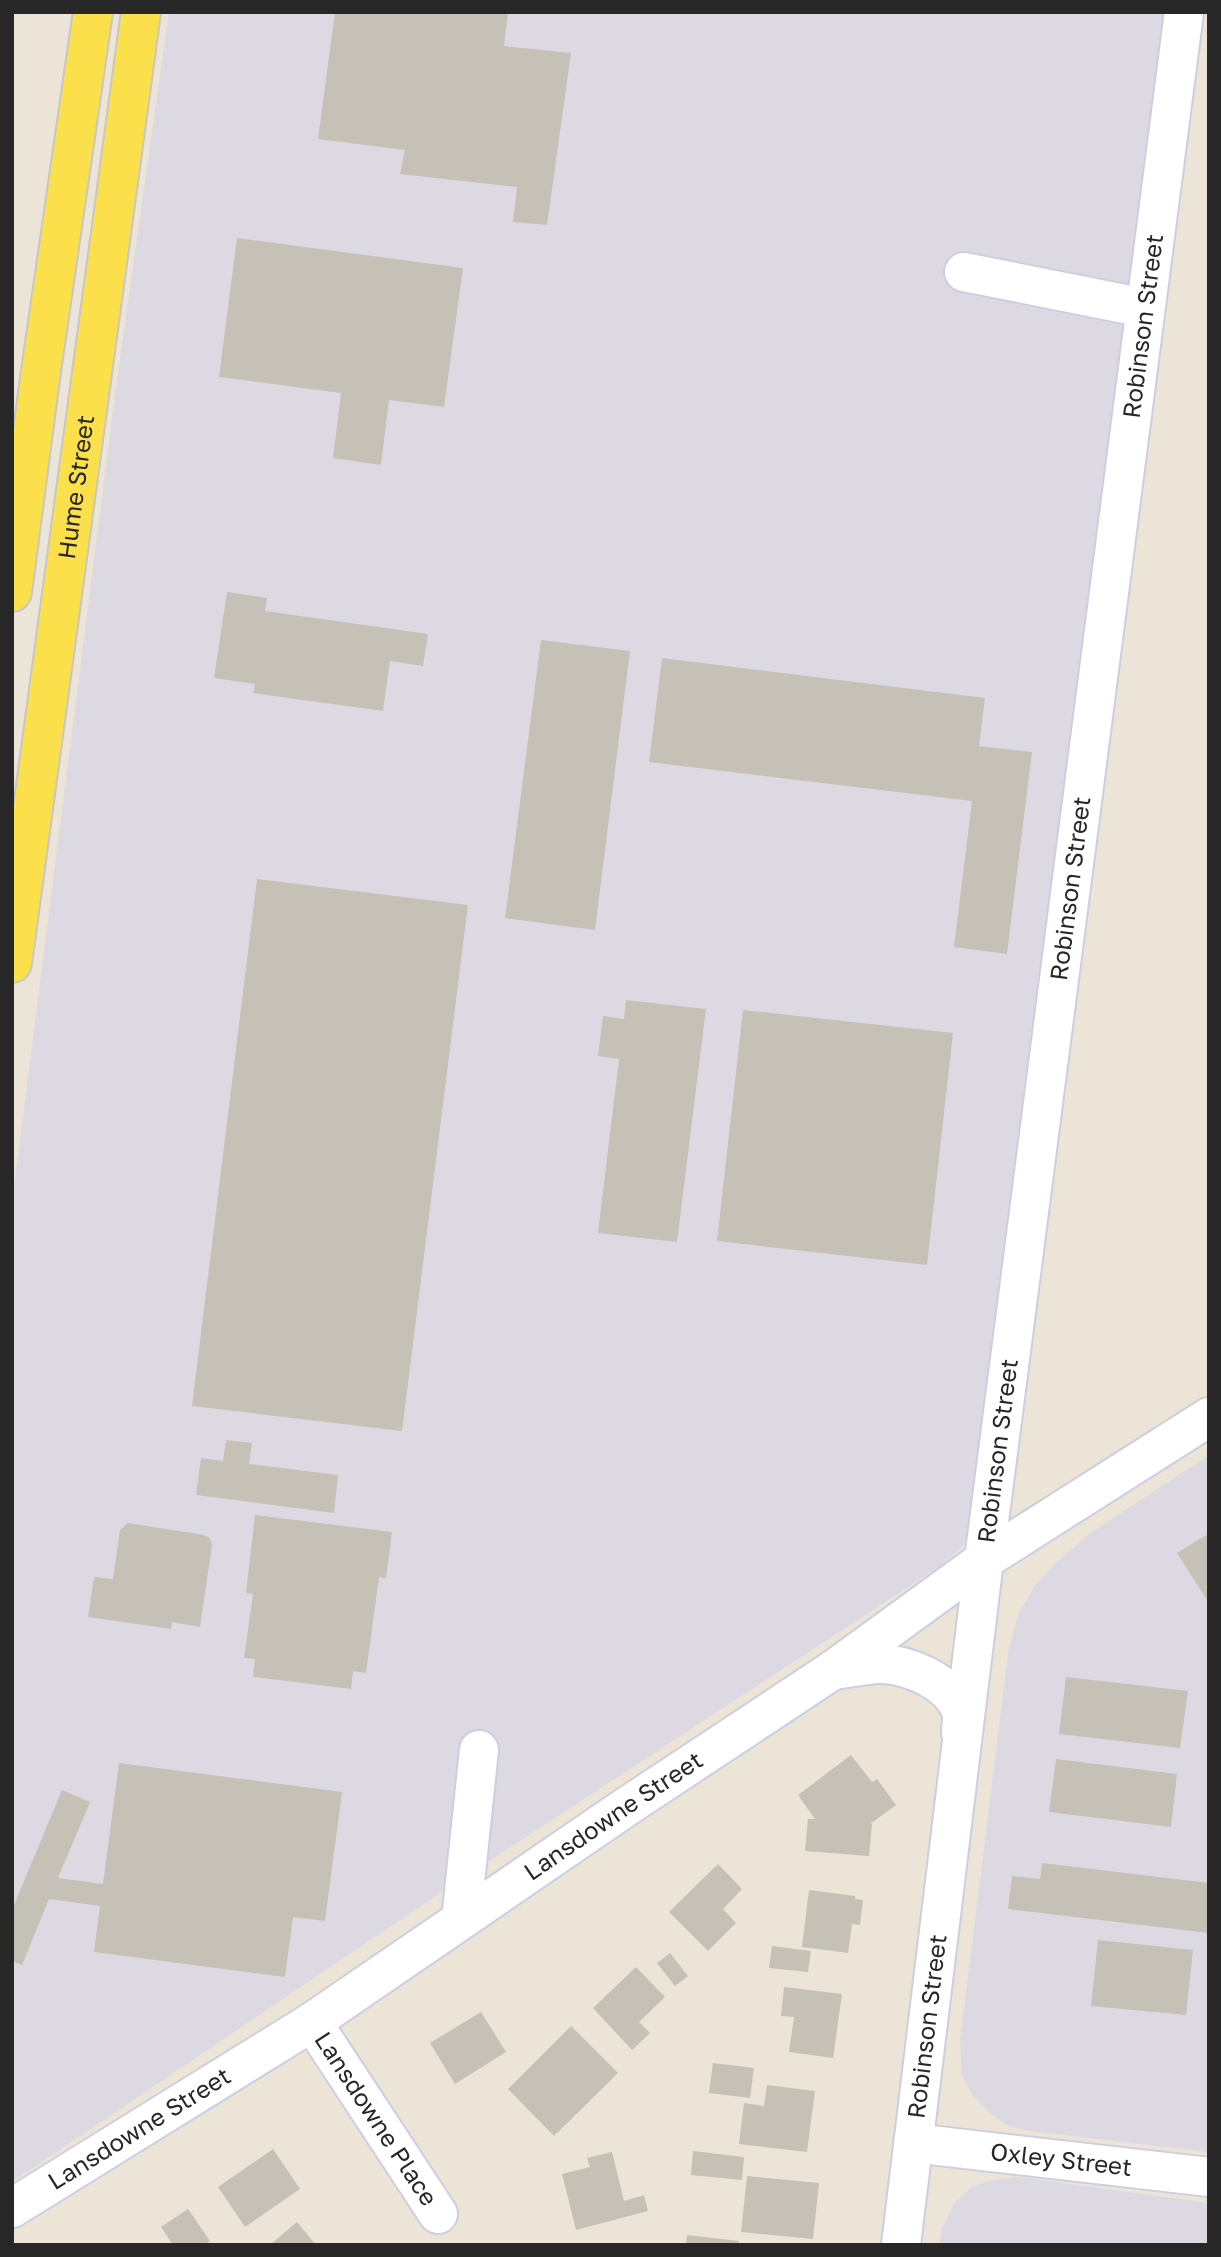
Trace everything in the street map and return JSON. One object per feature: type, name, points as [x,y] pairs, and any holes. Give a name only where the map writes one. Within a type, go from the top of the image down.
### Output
[{"type":"main road","name":"Hume Street","points":[[12,963],[141,12]]},
{"type":"main road","name":"Hume Street","points":[[12,592],[87,22]]},
{"type":"street","name":"Robinson Street","points":[[901,2245],[984,1560],[1184,12]]},
{"type":"street","points":[[964,272],[1145,308]]},
{"type":"street","name":"Lansdowne Street","points":[[12,2208],[312,2022],[833,1670],[984,1560],[1209,1417]]},
{"type":"street","name":"Robinson Street","points":[[833,1670],[880,1664],[906,1668],[931,1679],[949,1693],[961,1712],[960,1766]]},
{"type":"street","points":[[461,1920],[479,1750]]},
{"type":"street","name":"Lansdowne Place","points":[[312,2022],[438,2214]]},
{"type":"street","name":"Oxley Street","points":[[914,2143],[1209,2177]]},
{"type":"shaded area","points":[[169,12],[1169,12],[971,1534],[960,1549],[937,1568],[428,1901],[12,2182],[12,1203],[116,387]]},
{"type":"shaded area","points":[[1209,1455],[1209,2152],[1029,2131],[1006,2125],[972,2094],[962,2075],[960,2042],[1009,1647],[1019,1613],[1036,1584],[1092,1532]]},
{"type":"shaded area","points":[[1018,2177],[1209,2203],[1209,2245],[939,2245],[942,2228],[954,2204],[973,2186]]},
{"type":"building","points":[[335,12],[508,12],[504,46],[571,53],[547,225],[513,222],[517,187],[400,174],[405,150],[318,139]]},
{"type":"building","points":[[237,238],[463,268],[444,407],[389,400],[381,465],[333,458],[341,393],[219,377]]},
{"type":"building","points":[[227,592],[267,598],[265,611],[428,634],[423,666],[390,661],[383,711],[253,693],[255,684],[214,678]]},
{"type":"building","points":[[541,640],[630,651],[595,930],[505,918]]},
{"type":"building","points":[[662,658],[985,698],[979,746],[1032,752],[1007,954],[954,947],[972,801],[649,762]]},
{"type":"building","points":[[257,879],[468,905],[402,1431],[192,1406]]},
{"type":"building","points":[[626,1000],[706,1009],[677,1242],[598,1233],[619,1059],[598,1056],[603,1016],[624,1019]]},
{"type":"building","points":[[743,1010],[953,1033],[927,1265],[717,1241]]},
{"type":"building","points":[[226,1440],[252,1443],[249,1464],[338,1475],[334,1513],[196,1495],[201,1458],[223,1461]]},
{"type":"building","points":[[255,1515],[392,1532],[386,1578],[379,1577],[366,1673],[353,1671],[351,1689],[253,1677],[255,1659],[244,1658],[253,1594],[246,1593]]},
{"type":"building","points":[[128,1523],[210,1538],[212,1545],[200,1627],[172,1622],[171,1629],[88,1617],[94,1577],[113,1579],[120,1530]]},
{"type":"building","points":[[1209,1535],[1209,1603],[1177,1553]]},
{"type":"building","points":[[1066,1677],[1188,1691],[1180,1748],[1059,1734]]},
{"type":"building","points":[[851,1755],[872,1782],[877,1779],[896,1805],[870,1824],[869,1856],[805,1851],[808,1819],[815,1819],[798,1795]]},
{"type":"building","points":[[1056,1759],[1177,1774],[1171,1827],[1049,1812]]},
{"type":"building","points":[[119,1763],[342,1792],[325,1921],[293,1917],[285,1977],[94,1952],[100,1906],[49,1899],[22,1965],[12,1961],[12,1910],[62,1790],[90,1802],[58,1878],[103,1884]]},
{"type":"building","points":[[1042,1863],[1209,1883],[1209,1933],[1008,1909],[1012,1876],[1040,1879]]},
{"type":"building","points":[[718,1864],[742,1889],[723,1909],[736,1923],[708,1951],[669,1912]]},
{"type":"building","points":[[809,1890],[855,1896],[855,1899],[863,1900],[860,1925],[852,1924],[848,1953],[802,1947]]},
{"type":"building","points":[[1098,1940],[1193,1950],[1186,2015],[1091,2006]]},
{"type":"building","points":[[772,1946],[811,1951],[808,1972],[769,1968]]},
{"type":"building","points":[[670,1953],[688,1976],[675,1986],[657,1963]]},
{"type":"building","points":[[636,1967],[665,1997],[639,2022],[650,2033],[632,2050],[593,2008]]},
{"type":"building","points":[[784,1987],[842,1994],[833,2058],[789,2052],[794,2017],[781,2016]]},
{"type":"building","points":[[481,2012],[506,2052],[455,2084],[430,2043]]},
{"type":"building","points":[[571,2026],[618,2073],[554,2136],[508,2089]]},
{"type":"building","points":[[713,2063],[754,2068],[750,2098],[709,2093]]},
{"type":"building","points":[[767,2085],[815,2091],[807,2152],[739,2144],[744,2103],[764,2106]]},
{"type":"building","points":[[273,2149],[300,2189],[245,2227],[218,2187]]},
{"type":"building","points":[[693,2151],[744,2157],[742,2180],[691,2175]]},
{"type":"building","points":[[612,2152],[624,2201],[644,2195],[648,2211],[576,2230],[562,2174],[590,2167],[587,2158]]},
{"type":"building","points":[[747,2176],[819,2183],[813,2239],[741,2232]]},
{"type":"building","points":[[188,2209],[210,2241],[204,2245],[173,2245],[161,2227]]},
{"type":"building","points":[[297,2222],[316,2245],[270,2245]]},
{"type":"building","points":[[687,2235],[739,2241],[738,2245],[686,2245]]}]
